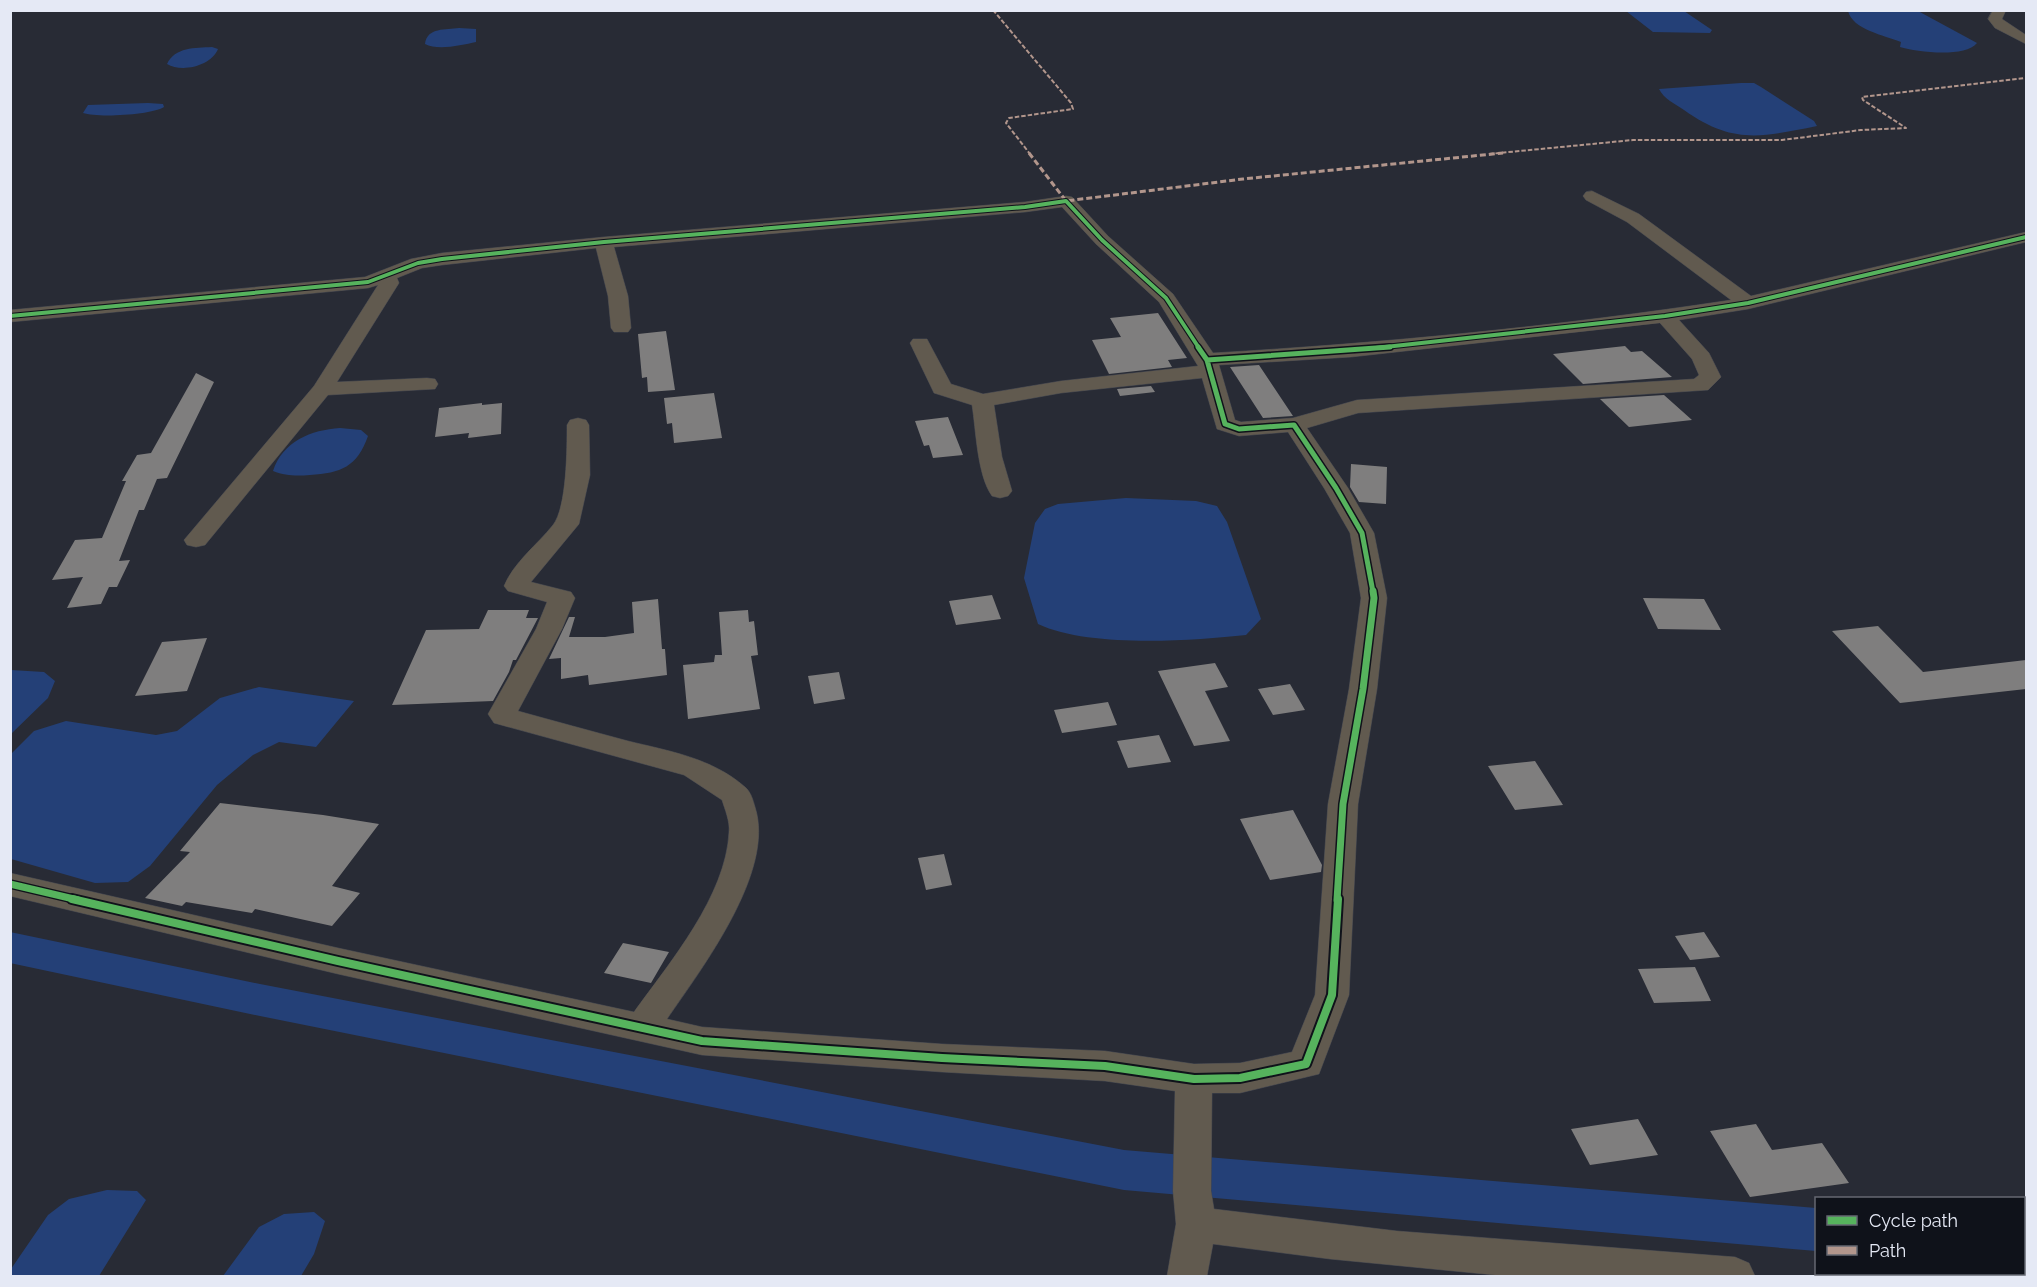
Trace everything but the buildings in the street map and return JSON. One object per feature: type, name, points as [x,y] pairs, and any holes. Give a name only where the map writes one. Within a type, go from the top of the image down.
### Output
[{"type":"street","points":[[2000,10],[1995,19],[2000,25],[2026,40]]},
{"type":"street","points":[[1592,196],[1633,218],[1748,303]]},
{"type":"street","points":[[10,316],[368,282],[418,263],[604,242],[1025,207],[1066,201],[1102,240],[1167,298],[1208,366],[1225,424],[1239,429],[1294,426],[1357,407],[1700,385],[1710,377],[1702,357],[1665,316]]},
{"type":"street","points":[[920,343],[942,388],[982,401],[1208,366],[1665,316],[1748,303],[2026,237]]},
{"type":"street","points":[[604,242],[618,296],[621,328]]},
{"type":"street","points":[[196,540],[322,389],[389,283],[387,276]]},
{"type":"street","points":[[322,389],[427,384]]},
{"type":"street","points":[[982,401],[991,457],[1000,491]]},
{"type":"street","points":[[578,425],[578,475],[567,524],[521,576],[517,586],[562,598],[549,629],[502,714],[504,717],[694,768],[736,795],[745,830],[739,865],[709,929],[642,1028]]},
{"type":"street","points":[[10,884],[338,962],[702,1041],[942,1058],[1105,1066],[1194,1079],[1240,1078],[1306,1064],[1332,995],[1343,804],[1363,689],[1374,598],[1362,533],[1336,488],[1294,426]]},
{"type":"street","points":[[1187,1276],[1194,1208],[1192,1123],[1194,1079]]},
{"type":"street","points":[[1194,1208],[1272,1235],[1462,1254],[1735,1276]]},
{"type":"water","points":[[1626,11],[1684,11],[1712,30],[1710,33],[1653,32]]},
{"type":"water","points":[[1848,11],[1918,11],[1977,43],[1971,48],[1952,52],[1918,51],[1900,47],[1901,42],[1870,31],[1856,23]]},
{"type":"water","points":[[459,28],[476,29],[476,42],[443,47],[425,44],[433,32]]},
{"type":"water","points":[[212,47],[218,49],[203,64],[180,68],[167,64],[180,51]]},
{"type":"water","points":[[1754,83],[1814,121],[1817,126],[1764,135],[1733,133],[1702,121],[1670,101],[1659,89]]},
{"type":"water","points":[[163,104],[164,107],[124,115],[83,113],[88,105]]},
{"type":"water","points":[[340,428],[361,430],[368,436],[359,455],[347,466],[321,474],[287,475],[273,471],[284,452],[299,439],[319,431]]},
{"type":"water","points":[[1126,498],[1196,501],[1217,506],[1227,522],[1261,619],[1246,635],[1197,639],[1111,640],[1059,632],[1038,624],[1024,578],[1035,523],[1045,509],[1058,504]]},
{"type":"water","points":[[11,670],[44,672],[55,681],[48,698],[11,734]]},
{"type":"water","points":[[259,687],[354,701],[316,747],[279,742],[253,755],[217,785],[150,866],[128,882],[95,883],[11,859],[11,754],[34,731],[66,721],[156,735],[177,731],[220,698]]},
{"type":"water","points":[[107,1190],[137,1191],[146,1200],[99,1276],[11,1276],[11,1269],[48,1215],[69,1199]]},
{"type":"water","points":[[314,1212],[325,1221],[314,1254],[301,1276],[223,1276],[259,1227],[284,1214]]},
{"type":"waterway","points":[[10,947],[260,1000],[1124,1170],[1815,1230]]},
{"type":"marked path","points":[[993,10],[1071,103],[1073,109],[1009,118],[1006,123],[1066,201],[1243,179],[1602,142],[1782,140],[1861,130],[1906,128],[1863,100],[1862,97],[2026,78]]},
{"type":"cycle path","points":[[10,316],[368,282],[418,263],[442,259],[604,242],[1025,207],[1066,201],[1102,240],[1166,298],[1207,360],[1351,351],[1665,316],[1748,303],[2026,237]]},
{"type":"cycle path","points":[[10,884],[338,961],[702,1041],[942,1058],[1105,1066],[1194,1079],[1240,1078],[1306,1064],[1332,995],[1343,804],[1363,689],[1374,598],[1362,533],[1336,488],[1294,425],[1239,429],[1225,424],[1207,360]]}]
